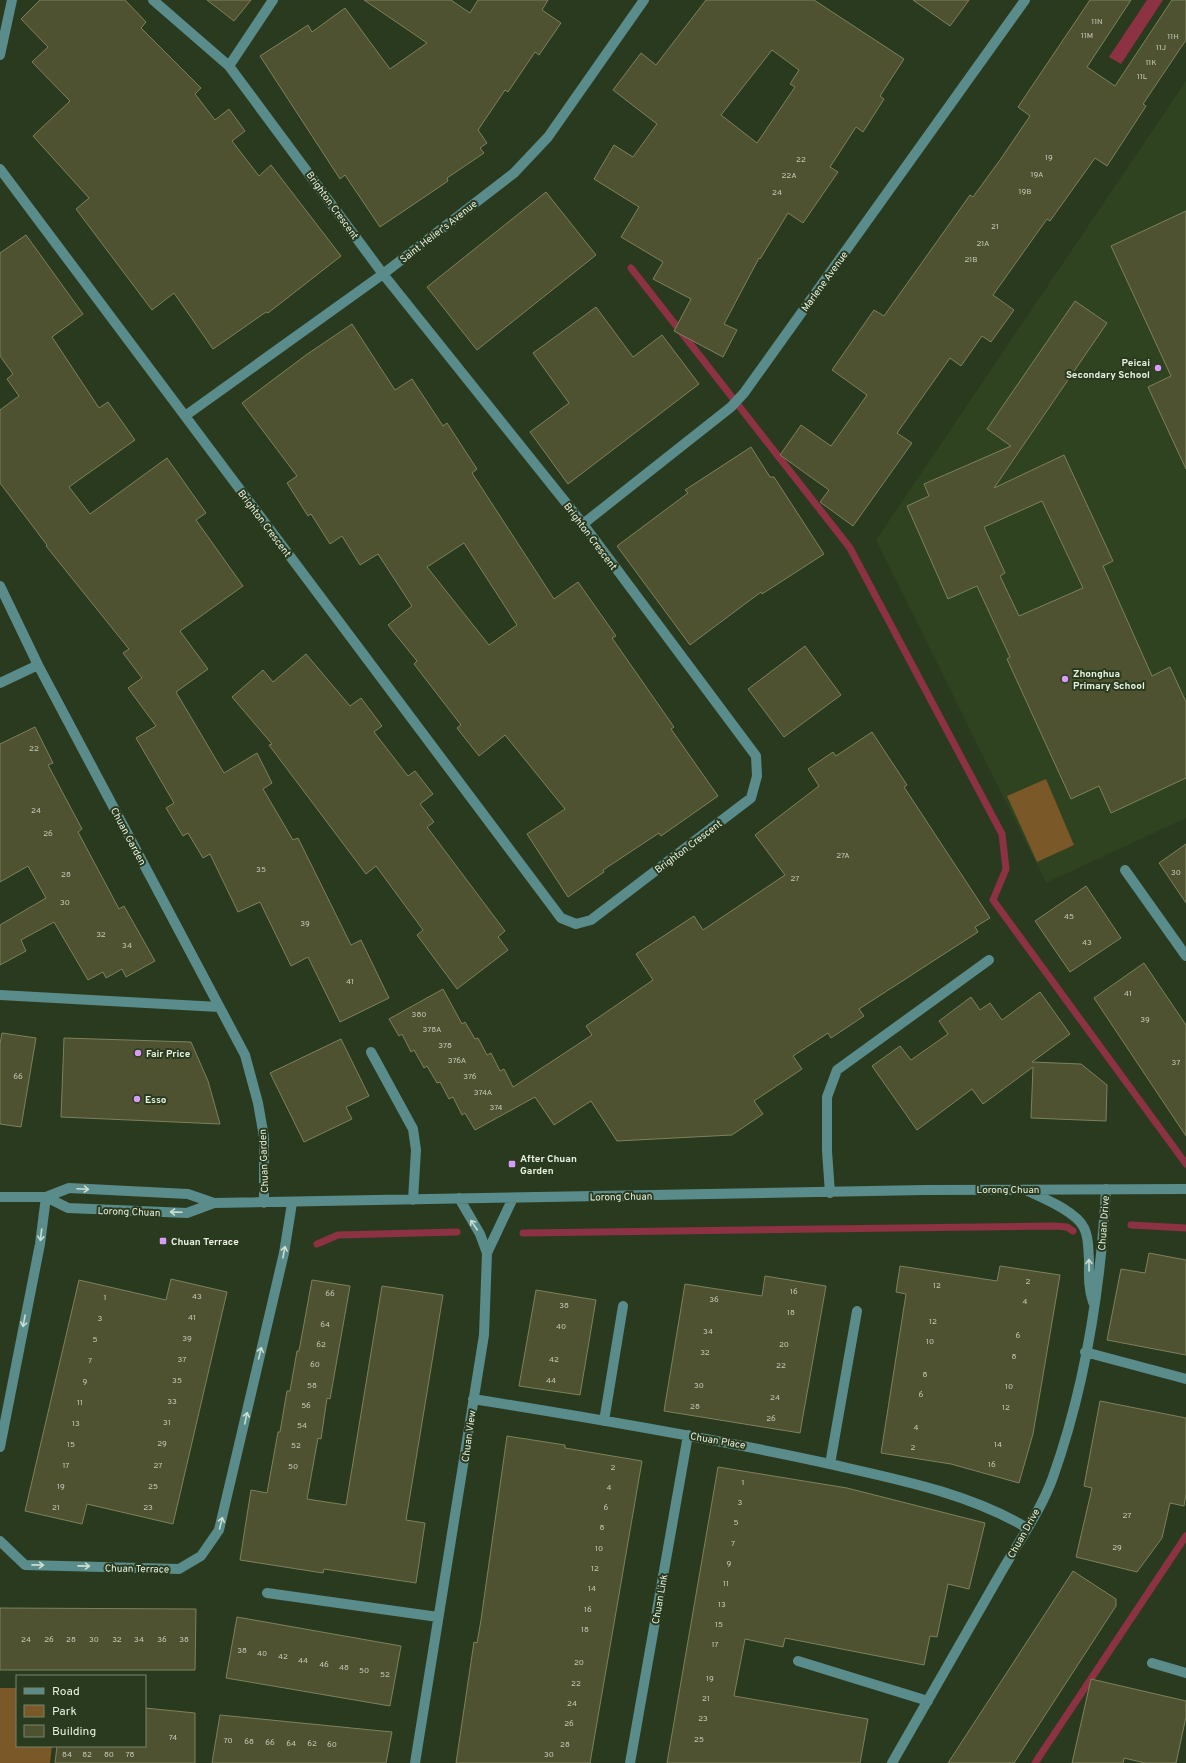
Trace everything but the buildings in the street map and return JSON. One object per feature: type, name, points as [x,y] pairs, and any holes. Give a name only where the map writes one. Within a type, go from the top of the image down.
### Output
[{"type":"street","points":[[0,54],[12,0]]},
{"type":"street","name":"Brighton Crescent","points":[[0,169],[562,918],[576,924],[591,920],[751,798],[757,776],[756,756],[583,524],[383,274],[229,66],[153,0]]},
{"type":"street","points":[[229,66],[273,0]]},
{"type":"street","name":"Saint Helier's Avenue","points":[[185,416],[383,274],[514,172],[543,142],[644,0]]},
{"type":"street","name":"Marlene Avenue","points":[[583,524],[719,417],[744,393],[1025,0]]},
{"type":"street","name":"Chuan Garden","points":[[0,586],[38,665],[245,1055],[258,1103],[264,1137],[264,1203]]},
{"type":"street","points":[[0,683],[38,665]]},
{"type":"street","points":[[1125,870],[1186,956]]},
{"type":"street","points":[[830,1193],[827,1097],[837,1070],[989,960]]},
{"type":"street","points":[[0,995],[219,1007]]},
{"type":"street","points":[[371,1052],[413,1129],[416,1150],[413,1200]]},
{"type":"street","name":"Lorong Chuan","points":[[0,1197],[46,1197],[69,1188],[188,1194],[214,1203],[292,1203],[459,1198],[1024,1189],[1186,1189]]},
{"type":"street","points":[[1024,1189],[1060,1206],[1084,1226],[1087,1234],[1089,1290],[1094,1304]]},
{"type":"street","name":"Chuan Drive","points":[[892,1763],[1027,1528],[1052,1478],[1074,1402],[1094,1304],[1099,1272],[1106,1189]]},
{"type":"street","points":[[0,1447],[40,1244],[46,1197]]},
{"type":"street","name":"Lorong Chuan","points":[[46,1197],[68,1208],[187,1213],[214,1203]]},
{"type":"street","name":"Chuan View","points":[[415,1763],[484,1335],[487,1254],[480,1234],[459,1198]]},
{"type":"street","name":"Chuan View","points":[[487,1254],[513,1198]]},
{"type":"street","name":"Chuan Terrace","points":[[0,1541],[25,1565],[179,1569],[201,1556],[219,1530],[284,1253],[292,1203]]},
{"type":"street","points":[[604,1421],[623,1306]]},
{"type":"street","points":[[830,1464],[857,1311]]},
{"type":"street","points":[[1085,1352],[1186,1379]]},
{"type":"street","name":"Chuan Place","points":[[473,1399],[756,1447],[898,1479],[983,1507],[1027,1528]]},
{"type":"street","name":"Chuan Link","points":[[630,1763],[688,1435]]},
{"type":"street","points":[[267,1593],[438,1617]]},
{"type":"street","points":[[798,1661],[928,1700]]},
{"type":"street","points":[[1152,1663],[1186,1673]]},
{"type":"shaded area","points":[[1147,0],[1163,0],[1121,64],[1109,57]]},
{"type":"shaded area","name":"Zhonghua Primary School","points":[[1186,81],[1186,818],[1046,883],[876,540]]},
{"type":"green space","points":[[1046,779],[1074,845],[1037,862],[1007,796]]},
{"type":"green space","points":[[0,1688],[16,1688],[16,1747],[52,1747],[50,1763],[0,1763]]},
{"type":"waterway","points":[[631,268],[850,548],[1002,834],[1006,869],[993,900],[1186,1164]]},
{"type":"waterway","points":[[1131,1225],[1186,1228]]},
{"type":"waterway","points":[[523,1233],[1055,1226],[1067,1227],[1073,1231]]},
{"type":"waterway","points":[[317,1244],[338,1235],[457,1232]]},
{"type":"waterway","points":[[1035,1763],[1186,1536]]},
{"type":"place","name":"Peicai Secondary School","points":[[1158,368]]},
{"type":"place","name":"Zhonghua Primary School","points":[[1065,679]]},
{"type":"place","name":"Fair Price","points":[[138,1053]]},
{"type":"place","name":"Esso","points":[[137,1099]]},
{"type":"place","name":"After Chuan Garden","points":[[512,1164]]},
{"type":"place","name":"Chuan Terrace","points":[[163,1241]]}]
